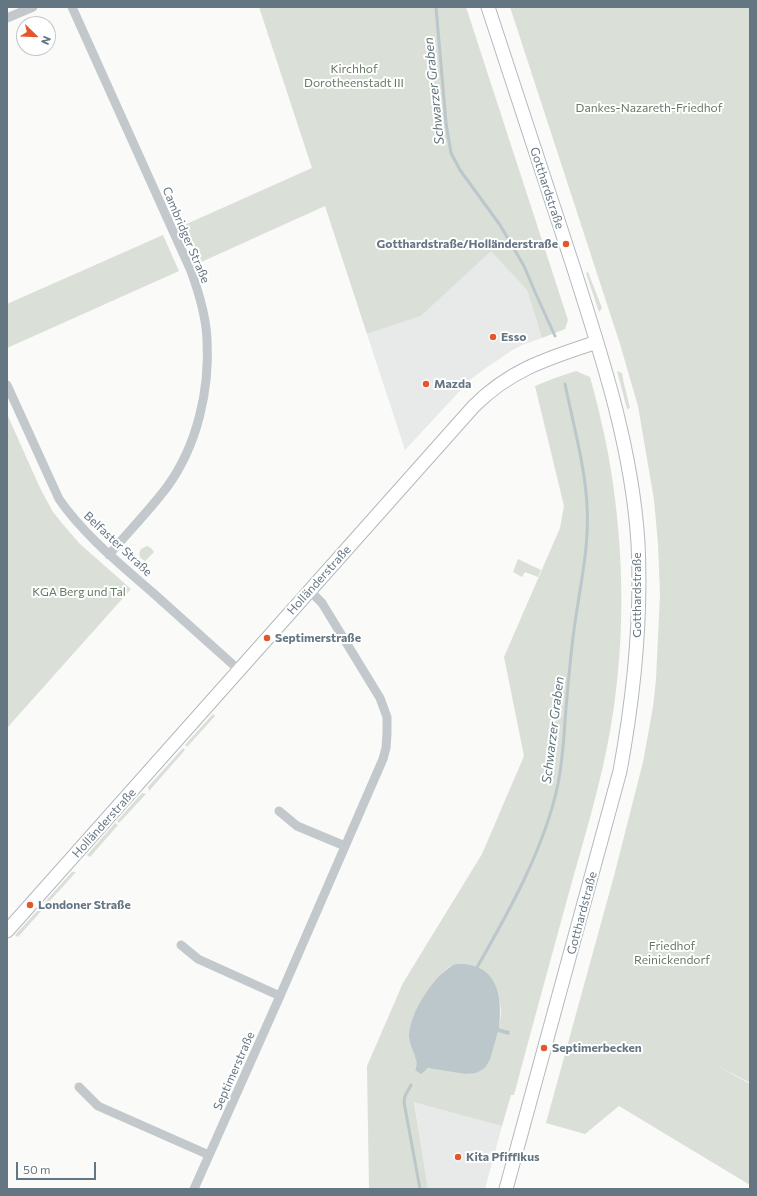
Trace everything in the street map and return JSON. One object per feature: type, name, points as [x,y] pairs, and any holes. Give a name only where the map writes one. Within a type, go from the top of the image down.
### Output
[{"type":"main road","name":"Gotthardstraße","points":[[488,7],[597,342],[619,419],[628,464],[638,542],[639,603],[636,673],[620,771],[506,1189]]},
{"type":"main road","name":"Holländerstraße","points":[[7,931],[480,399],[510,376],[538,362],[597,342]]},
{"type":"street","points":[[7,18],[33,7]]},
{"type":"street","name":"Cambridger Straße","points":[[72,7],[191,271],[200,298],[207,339],[207,364],[203,402],[197,426],[190,444],[179,468],[166,488],[109,555]]},
{"type":"street","name":"Belfaster Straße","points":[[7,385],[59,499],[70,514],[84,531],[109,555],[239,670]]},
{"type":"street","name":"Septimerstraße","points":[[194,1189],[280,996],[386,748],[387,717],[377,692],[337,625],[322,603],[310,591]]},
{"type":"street","points":[[279,811],[297,826],[345,846]]},
{"type":"street","points":[[181,945],[198,959],[280,996]]},
{"type":"street","points":[[79,1087],[98,1106],[209,1155]]},
{"type":"shaded area","points":[[491,250],[527,290],[542,338],[522,345],[511,351],[470,380],[405,450],[367,334],[421,316]]},
{"type":"shaded area","points":[[456,964],[470,965],[481,969],[489,975],[498,993],[500,1004],[499,1028],[510,1031],[509,1035],[498,1032],[490,1060],[485,1068],[476,1073],[465,1074],[428,1068],[421,1074],[415,1070],[416,1062],[409,1039],[410,1025],[419,1005],[432,984],[448,968]]},
{"type":"shaded area","name":"Kita Pfiffikus","points":[[414,1101],[502,1126],[485,1189],[428,1189]]},
{"type":"green space","name":"Kirchhof Dorotheenstadt III","points":[[259,7],[466,7],[568,320],[565,329],[542,338],[527,290],[491,251],[421,316],[367,334],[325,206],[199,263],[182,226],[312,168]]},
{"type":"green space","name":"Dankes-Nazareth-Friedhof","points":[[510,7],[750,7],[750,1083],[714,1064],[750,1084],[750,1185],[619,1106],[585,1134],[546,1123],[614,876],[643,762],[653,707],[656,680],[660,594],[654,500],[638,406],[620,344]]},
{"type":"green space","points":[[163,235],[179,271],[7,348],[7,304]]},
{"type":"green space","points":[[588,272],[602,308],[599,312],[586,273]]},
{"type":"green space","points":[[576,371],[590,377],[608,453],[617,516],[621,579],[620,643],[618,674],[611,728],[602,772],[514,1095],[511,1095],[502,1126],[414,1102],[428,1189],[369,1189],[367,1066],[403,983],[482,854],[524,756],[504,657],[560,528],[564,506],[535,386]],"holes":[[[451,966],[500,1002],[501,1013],[499,1028],[510,1031],[498,1032],[490,1060],[485,1068],[465,1074],[431,1068],[422,1071],[415,1070],[417,1061],[409,1034],[413,1017],[431,987]]]},
{"type":"green space","points":[[617,371],[622,373],[630,408],[627,409]]},
{"type":"green space","name":"KGA Berg und Tal","points":[[7,414],[40,488],[53,512],[80,544],[131,589],[7,728]]},
{"type":"green space","points":[[147,546],[154,552],[145,561],[140,557],[140,553],[141,549]]},
{"type":"green space","points":[[518,559],[541,570],[538,577],[525,572],[522,577],[513,572]]},
{"type":"green space","points":[[213,714],[215,716],[187,747],[185,745]]},
{"type":"green space","points":[[183,748],[185,750],[149,791],[148,787]]},
{"type":"green space","points":[[142,793],[146,794],[119,823],[117,821]]},
{"type":"green space","points":[[115,823],[118,825],[90,857],[87,855]]},
{"type":"green space","points":[[72,872],[76,872],[47,904],[44,903]]},
{"type":"green space","points":[[39,909],[42,910],[18,937],[15,935]]},
{"type":"waterway","name":"Schwarzer Graben","points":[[436,7],[446,123],[451,153],[460,170],[500,225],[524,266],[555,336]]},
{"type":"waterway","name":"Schwarzer Graben","points":[[475,971],[512,904],[534,857],[552,808],[560,775],[571,655],[587,538],[587,505],[584,475],[565,384]]},
{"type":"waterway","name":"Schwarzer Graben","points":[[411,1085],[405,1096],[404,1102],[420,1189]]},
{"type":"place","name":"Gotthardstraße/Holländerstraße","points":[[566,244]]},
{"type":"place","name":"Esso","points":[[493,337]]},
{"type":"place","name":"Mazda","points":[[426,384]]},
{"type":"place","name":"Septimerstraße","points":[[267,638]]},
{"type":"place","name":"Londoner Straße","points":[[30,905]]},
{"type":"place","name":"Septimerbecken","points":[[544,1048]]},
{"type":"place","name":"Kita Pfiffikus","points":[[458,1157]]},
{"type":"park label","name":"Friedhof Reinickendorf","points":[[672,953]]}]
